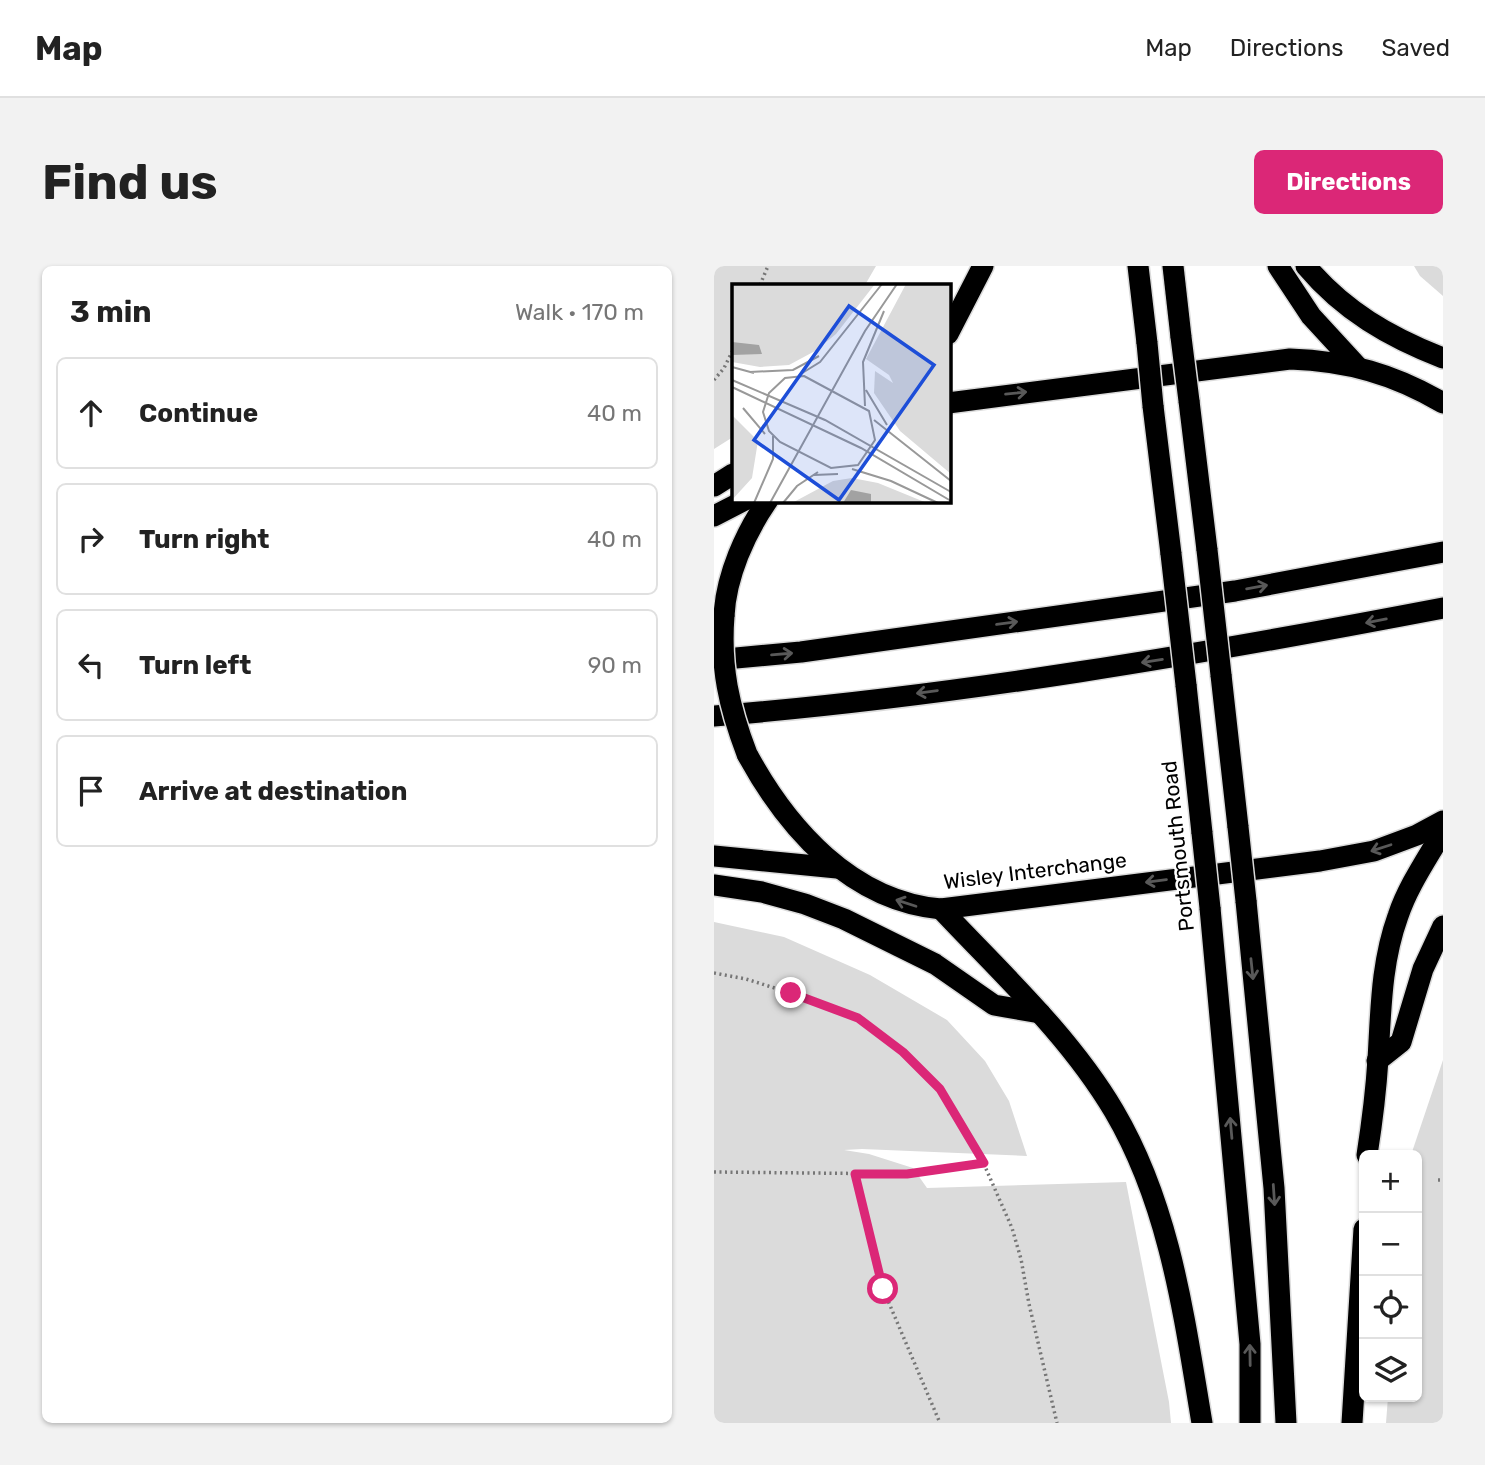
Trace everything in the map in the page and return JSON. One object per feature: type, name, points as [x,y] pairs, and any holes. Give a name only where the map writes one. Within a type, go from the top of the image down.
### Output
[{"type":"highway","points":[[954,315],[983,266]]},
{"type":"highway","name":"Portsmouth Road","points":[[1138,266],[1210,908],[1249,1330],[1251,1423]]},
{"type":"highway","points":[[1173,266],[1208,550],[1246,901],[1274,1188],[1286,1423]]},
{"type":"highway","points":[[1278,266],[1311,316],[1357,366]]},
{"type":"highway","points":[[1306,266],[1334,296],[1371,324],[1388,335],[1443,358]]},
{"type":"highway","points":[[950,403],[1290,359],[1357,366],[1395,379],[1443,403]]},
{"type":"highway","points":[[714,486],[732,475]]},
{"type":"highway","points":[[714,516],[741,502]]},
{"type":"highway","name":"Wisley Interchange","points":[[767,502],[744,543],[725,599],[722,649],[734,719],[747,754],[776,802],[810,843],[838,868],[900,901],[941,909],[1320,861],[1374,851],[1417,835],[1443,821]]},
{"type":"highway","points":[[714,660],[801,652],[1235,591],[1443,552]]},
{"type":"highway","points":[[714,716],[814,708],[1116,667],[1443,608]]},
{"type":"highway","points":[[1368,1150],[1382,979],[1388,949],[1411,885],[1443,831]]},
{"type":"highway","points":[[714,856],[838,868]]},
{"type":"highway","points":[[714,885],[762,892],[835,915],[935,964],[994,1004],[1040,1013]]},
{"type":"highway","points":[[941,909],[1040,1013],[1088,1073],[1114,1111],[1158,1209],[1181,1298],[1202,1423]]},
{"type":"highway","points":[[1377,1061],[1401,1042],[1423,969],[1443,926]]},
{"type":"highway","points":[[1352,1423],[1361,1276]]},
{"type":"path","points":[[761,284],[768,266]]},
{"type":"path","points":[[714,380],[732,352]]},
{"type":"path","points":[[714,973],[746,979],[813,1000],[858,1018],[903,1052],[928,1074],[940,1089],[984,1163],[1007,1217],[1021,1259],[1028,1304],[1057,1423]]},
{"type":"path","points":[[714,1172],[907,1174],[984,1163]]},
{"type":"path","points":[[855,1174],[883,1289],[940,1423]]},
{"type":"shaded area","points":[[714,266],[876,266],[866,284],[732,284],[732,438],[714,449]]},
{"type":"shaded area","points":[[1414,266],[1443,266],[1443,296],[1420,276]]},
{"type":"shaded area","points":[[714,922],[784,937],[870,975],[947,1020],[985,1061],[1009,1101],[1027,1156],[844,1150],[869,1154],[913,1168],[927,1188],[1126,1182],[1171,1423],[714,1423]]},
{"type":"shaded area","points":[[1443,1060],[1443,1423],[1386,1423],[1388,1402],[1422,1402],[1422,1150],[1413,1150]]},
{"type":"route","points":[[791,993],[858,1018],[928,1074],[940,1089],[984,1163],[907,1174],[855,1174],[883,1289]]}]
